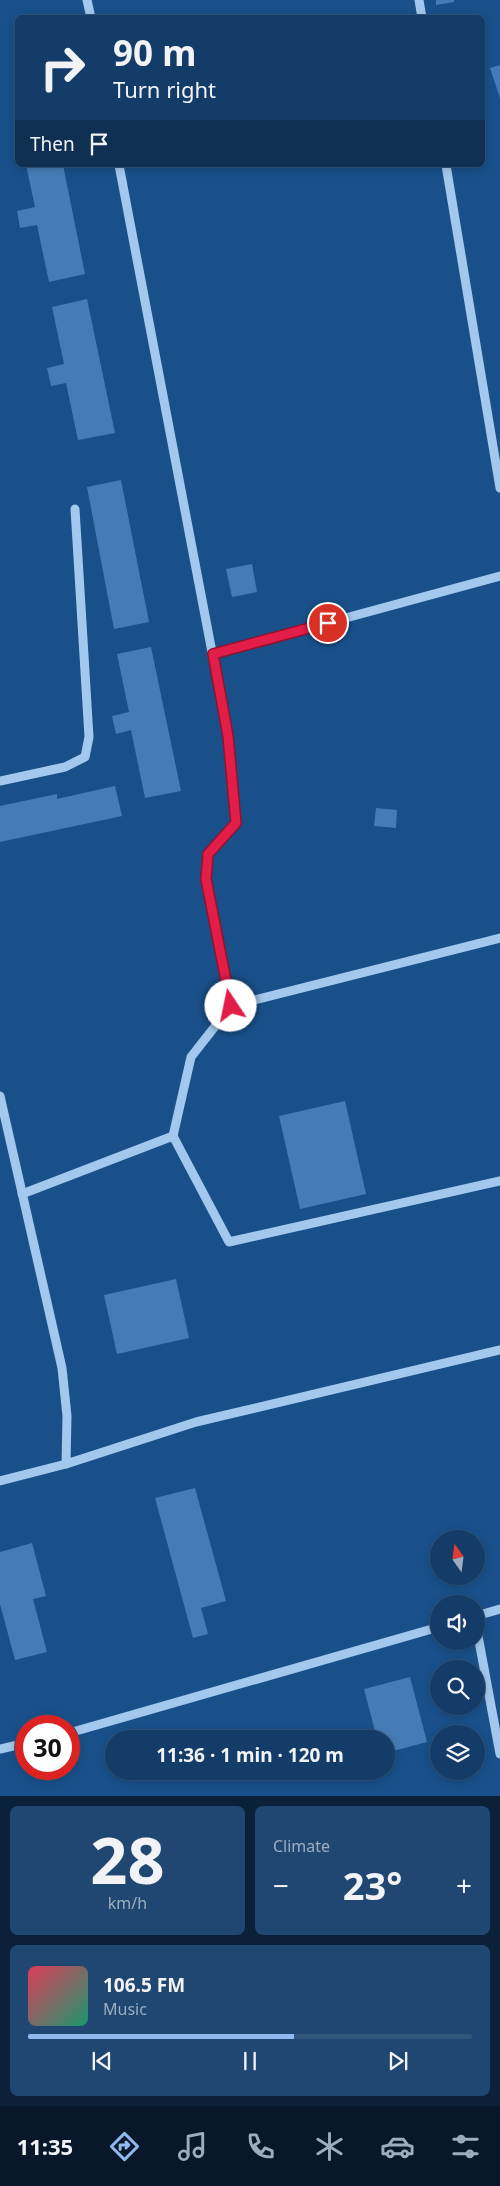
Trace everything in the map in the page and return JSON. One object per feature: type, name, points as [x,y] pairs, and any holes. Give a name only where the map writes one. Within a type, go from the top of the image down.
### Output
[{"type":"street","points":[[87,0],[90,15]]},
{"type":"street","points":[[419,0],[422,15]]},
{"type":"street","points":[[119,167],[228,736],[236,823],[208,854],[206,879],[231,1006]]},
{"type":"street","points":[[446,167],[500,488]]},
{"type":"street","points":[[0,781],[66,767],[85,756],[89,737],[75,509]]},
{"type":"street","points":[[213,654],[500,576]]},
{"type":"street","points":[[500,938],[231,1006],[191,1058],[173,1136],[229,1242],[500,1181]]},
{"type":"street","points":[[0,1096],[62,1368],[67,1416],[66,1464]]},
{"type":"street","points":[[22,1194],[173,1136]]},
{"type":"street","points":[[0,1481],[66,1464],[196,1422],[500,1350]]},
{"type":"street","points":[[485,1613],[500,1609]]},
{"type":"street","points":[[80,1730],[430,1630]]},
{"type":"street","points":[[481,1650],[500,1754]]},
{"type":"street","points":[[0,1749],[15,1746]]},
{"type":"building","points":[[436,0],[454,0],[454,2],[436,5]]},
{"type":"building","points":[[500,65],[500,98],[490,68]]},
{"type":"building","points":[[26,167],[63,167],[85,274],[49,282],[37,225],[20,228],[17,211],[35,207]]},
{"type":"building","points":[[87,299],[115,433],[78,440],[66,383],[51,386],[47,368],[64,364],[52,307]]},
{"type":"building","points":[[121,480],[149,622],[114,629],[87,487]]},
{"type":"building","points":[[252,564],[257,592],[232,597],[226,569]]},
{"type":"building","points":[[151,647],[181,791],[145,798],[131,730],[116,734],[112,716],[129,712],[117,654]]},
{"type":"building","points":[[115,786],[122,816],[0,842],[0,806],[57,794],[57,799]]},
{"type":"building","points":[[376,808],[397,810],[396,828],[374,826]]},
{"type":"building","points":[[345,1101],[366,1194],[300,1209],[279,1116]]},
{"type":"building","points":[[176,1279],[189,1338],[117,1354],[104,1295]]},
{"type":"building","points":[[195,1488],[226,1601],[201,1608],[208,1634],[193,1638],[155,1498]]},
{"type":"building","points":[[32,1543],[46,1596],[33,1599],[47,1652],[15,1660],[0,1604],[0,1552]]},
{"type":"building","points":[[410,1677],[427,1742],[395,1751],[395,1730],[375,1730],[364,1689]]},
{"type":"route","points":[[231,1006],[206,879],[208,854],[236,823],[228,736],[213,654],[328,623]]}]
